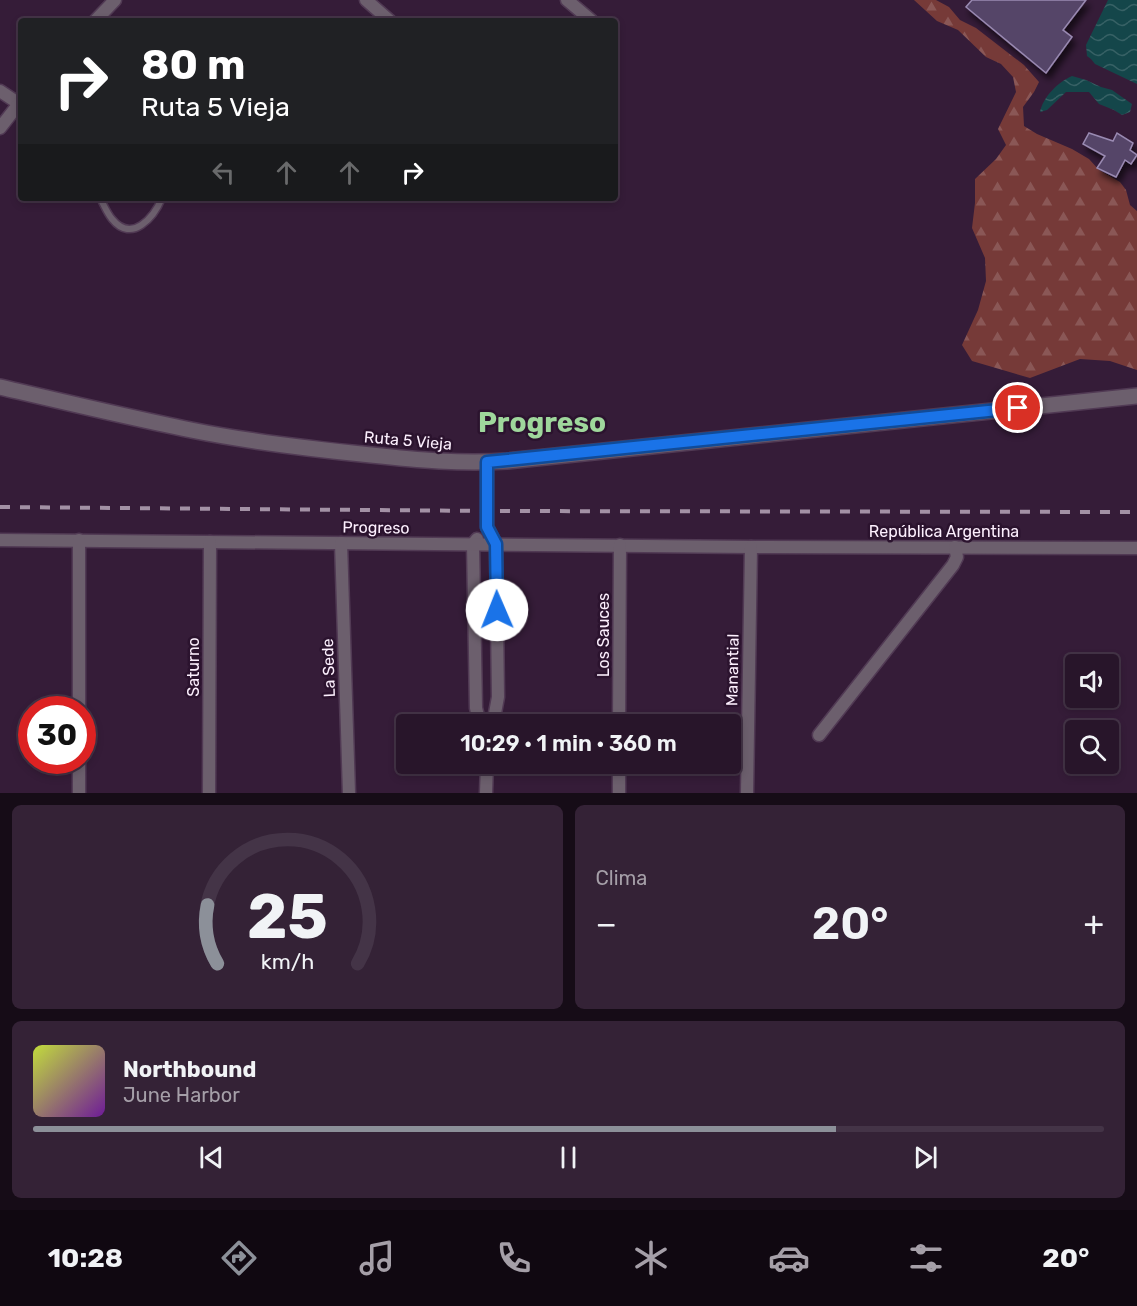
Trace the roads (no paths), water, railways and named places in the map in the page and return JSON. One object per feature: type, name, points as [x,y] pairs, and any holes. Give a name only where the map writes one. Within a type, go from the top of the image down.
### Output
[{"type":"street","points":[[98,18],[115,0]]},
{"type":"street","points":[[366,0],[387,18]]},
{"type":"street","points":[[567,0],[588,18]]},
{"type":"street","points":[[0,91],[18,102]]},
{"type":"street","points":[[0,128],[18,106]]},
{"type":"street","name":"Ruta 5 Vieja","points":[[0,387],[192,430],[244,439],[343,453],[443,462],[487,462],[1137,396]]},
{"type":"street","points":[[487,462],[487,527],[496,544],[498,697],[495,714]]},
{"type":"street","points":[[478,714],[473,544],[487,527]]},
{"type":"street","name":"Progreso","points":[[0,540],[751,547]]},
{"type":"street","points":[[79,540],[79,696]]},
{"type":"street","name":"Saturno","points":[[209,793],[210,542]]},
{"type":"street","name":"La Sede","points":[[341,543],[349,793]]},
{"type":"street","name":"Los Sauces","points":[[619,714],[620,545]]},
{"type":"street","name":"República Argentina","points":[[751,547],[1137,548]]},
{"type":"street","name":"Manantial","points":[[747,793],[751,547]]},
{"type":"street","points":[[819,735],[953,565],[957,557],[955,547]]},
{"type":"street","points":[[79,774],[79,793]]},
{"type":"street","points":[[486,793],[487,774]]},
{"type":"street","points":[[619,774],[619,793]]},
{"type":"lane","points":[[102,201],[113,220],[124,228],[137,228],[147,222],[161,201]]},
{"type":"water","points":[[1108,0],[1137,0],[1137,84],[1095,64],[1087,56],[1086,45]]},
{"type":"water","points":[[1072,76],[1112,90],[1132,104],[1130,112],[1122,115],[1099,104],[1089,92],[1066,92],[1047,110],[1040,112],[1044,101],[1052,91]]},
{"type":"railway","points":[[0,507],[487,511],[1137,512]]},
{"type":"district","name":"Progreso","points":[[542,422]]}]
